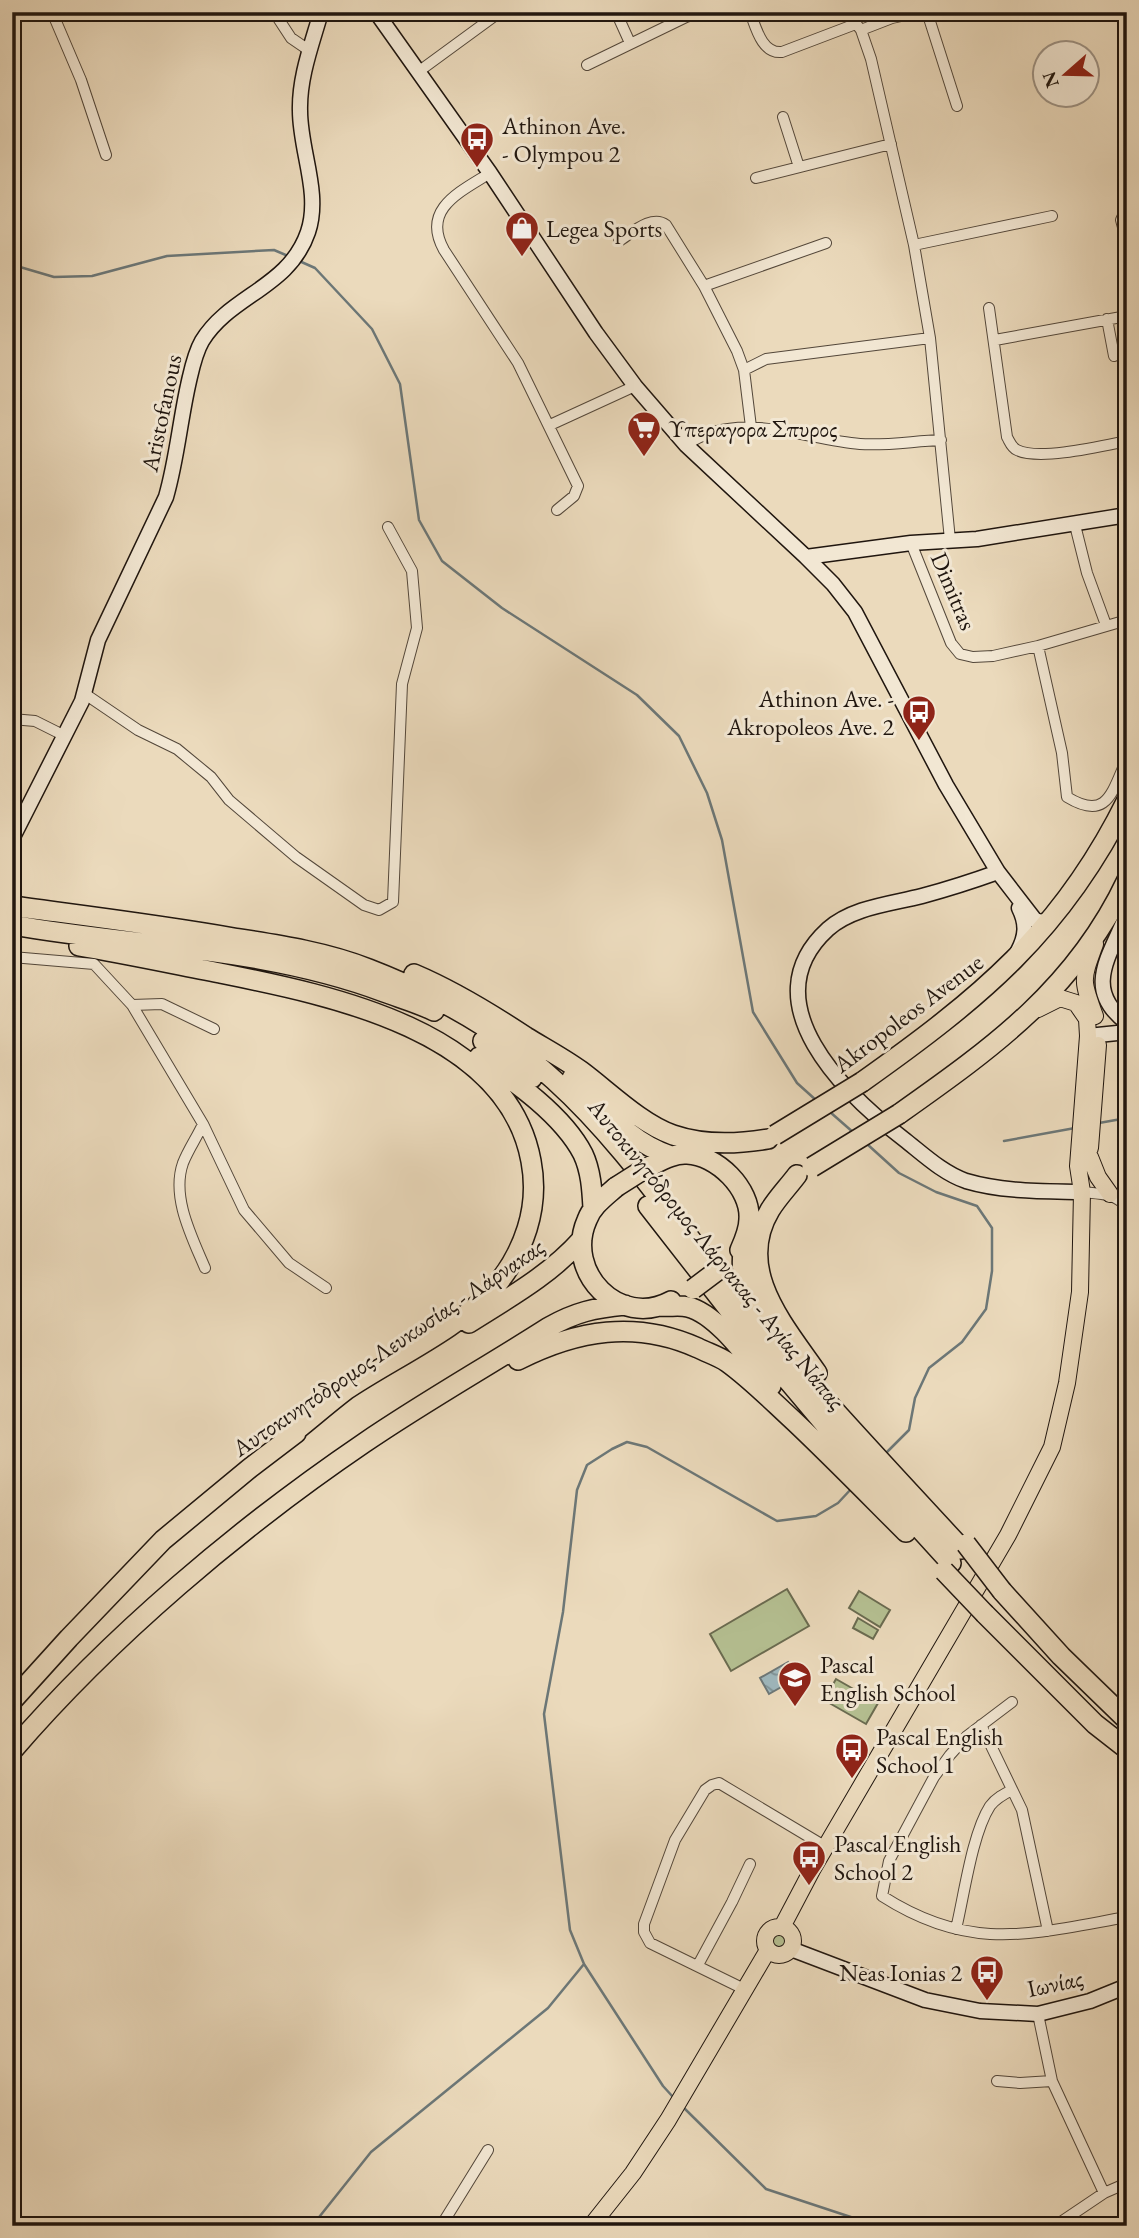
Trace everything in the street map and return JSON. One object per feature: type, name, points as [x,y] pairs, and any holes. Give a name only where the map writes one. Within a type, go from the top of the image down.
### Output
[{"type":"highway","name":"Akropoleos Avenue","points":[[708,1158],[726,1159],[740,1156],[862,1082],[953,1016],[1007,968],[1056,915],[1080,883],[1112,831],[1127,800]]},
{"type":"highway","points":[[1127,880],[1101,929],[1074,966],[1010,1032],[899,1114],[762,1198],[750,1219],[741,1261],[749,1292],[760,1308],[903,1468],[958,1553],[1095,1724],[1127,1749]]},
{"type":"highway","name":"Αυτοκινητόδρομος Λάρνακας - Αγίας Νάπας","points":[[12,906],[303,949],[366,968],[434,997],[515,1047],[554,1080],[606,1132],[745,1308],[997,1599],[1050,1668],[1127,1740]]},
{"type":"highway","points":[[115,920],[173,920],[245,926],[307,936],[369,955],[442,986],[578,1069],[649,1123],[673,1135],[731,1143],[772,1137]]},
{"type":"highway","points":[[15,929],[293,978],[359,997],[419,1023],[469,1049],[554,1117],[572,1137],[583,1155],[590,1174],[593,1208]]},
{"type":"highway","points":[[15,929],[291,987],[354,1005],[419,1032],[462,1058],[487,1077],[519,1119],[534,1174],[528,1228],[520,1250],[509,1268],[492,1291],[465,1315],[346,1391],[285,1440]]},
{"type":"highway","name":"Αυτοκινητόδρομος Λάρνακας - Αγίας Νάπας","points":[[15,929],[203,948],[298,966],[361,983],[429,1009],[465,1028],[546,1090],[597,1141],[745,1330],[827,1427],[958,1553]]},
{"type":"highway","points":[[527,1037],[589,1093],[627,1133],[653,1150],[671,1156]]},
{"type":"highway","points":[[625,1305],[610,1298],[593,1282],[581,1252],[585,1223],[593,1208],[615,1188],[671,1156],[687,1154],[708,1158],[727,1172],[735,1182],[747,1206],[750,1219]]},
{"type":"highway","points":[[805,1171],[768,1212],[757,1253],[760,1276],[769,1302],[817,1373]]},
{"type":"highway","points":[[661,1306],[693,1289],[722,1268],[740,1251],[745,1238]]},
{"type":"highway","name":"Αυτοκινητόδρομος Λευκωσίας - Λάρνακας","points":[[12,1701],[69,1637],[163,1540],[285,1440],[530,1286],[583,1239]]},
{"type":"highway","points":[[12,1751],[94,1665],[233,1540],[365,1443],[574,1314],[595,1308],[625,1305],[688,1307],[702,1312],[717,1324],[838,1463]]},
{"type":"highway","points":[[321,1475],[540,1349],[565,1339],[592,1333],[633,1331],[681,1340],[724,1360],[750,1380],[838,1463],[958,1553]]},
{"type":"highway","points":[[997,1599],[1068,1649],[1127,1708]]},
{"type":"highway","name":"Αυτοκινητόδρομος Λάρνακας - Αγίας Νάπας","points":[[997,1599],[1127,1720]]},
{"type":"main road","name":"Aristofanous","points":[[12,839],[85,694],[98,640],[166,496],[172,478],[183,404],[198,348],[220,319],[274,280],[293,262],[302,245],[311,218],[312,201],[302,139],[300,94],[321,12]]},
{"type":"main road","points":[[376,12],[635,386],[686,445],[806,557],[833,584],[855,612],[946,785],[998,872],[1035,920],[1046,921],[1056,915]]},
{"type":"main road","points":[[806,557],[911,543],[977,539],[1127,515]]},
{"type":"main road","points":[[998,872],[951,888],[847,916],[829,928],[811,947],[802,970],[798,996],[802,1022],[821,1058],[851,1091],[890,1129],[945,1171],[966,1181],[1004,1189],[1082,1192]]},
{"type":"main road","points":[[1007,968],[1025,932],[1024,919],[1009,888]]},
{"type":"main road","points":[[1127,914],[1101,982],[1108,1007],[1127,1023]]},
{"type":"main road","points":[[782,1927],[1008,1535],[1052,1447],[1076,1335],[1083,1240],[1079,1166],[1086,1126],[1096,1018],[1083,982],[1085,968],[1101,929]]},
{"type":"main road","points":[[1030,1014],[1054,1000],[1072,1000],[1084,1011],[1093,1035]]},
{"type":"main road","points":[[1093,1035],[1127,1032]]},
{"type":"main road","points":[[1086,1126],[1090,1157],[1098,1177],[1110,1194]]},
{"type":"main road","points":[[1082,1192],[1090,1157]]},
{"type":"main road","points":[[782,1927],[792,1935],[792,1949],[780,1956],[768,1950],[765,1942],[768,1933],[774,1928],[782,1927]]},
{"type":"main road","name":"Ιωνίας","points":[[792,1949],[925,2000],[975,2011],[1038,2014],[1090,2001],[1127,1986]]},
{"type":"main road","points":[[599,2223],[668,2120],[768,1950]]},
{"type":"street","points":[[52,12],[81,80],[106,155]]},
{"type":"street","points":[[274,12],[291,38],[310,51]]},
{"type":"street","points":[[418,72],[500,12]]},
{"type":"street","points":[[615,12],[630,43]]},
{"type":"street","points":[[587,65],[701,12]]},
{"type":"street","points":[[750,12],[764,44],[769,51],[775,53],[853,25],[861,30],[915,245],[930,338],[950,540]]},
{"type":"street","points":[[861,30],[892,18],[920,12]]},
{"type":"street","points":[[927,12],[957,106]]},
{"type":"street","points":[[783,117],[800,167]]},
{"type":"street","points":[[756,178],[891,144]]},
{"type":"street","points":[[490,173],[445,204],[437,220],[439,242],[518,363],[578,486],[574,496],[557,510]]},
{"type":"street","points":[[1127,207],[1121,220],[1127,242]]},
{"type":"street","points":[[915,245],[1052,216]]},
{"type":"street","points":[[619,242],[653,220],[661,220],[666,225],[704,286],[737,351],[744,370],[751,428]]},
{"type":"street","points":[[704,286],[826,243]]},
{"type":"street","points":[[989,308],[1007,437],[1015,449],[1025,452],[1071,452],[1127,441]]},
{"type":"street","points":[[995,340],[1127,316]]},
{"type":"street","points":[[1107,319],[1114,356]]},
{"type":"street","points":[[744,370],[766,359],[930,338]]},
{"type":"street","points":[[550,425],[635,386]]},
{"type":"street","points":[[686,445],[703,434],[716,430],[751,428],[797,432],[861,444],[941,440]]},
{"type":"street","points":[[1075,524],[1087,573],[1106,625]]},
{"type":"street","points":[[85,694],[138,730],[177,749],[211,777],[229,800],[296,857],[364,905],[379,910],[393,902],[402,684],[417,628],[412,571],[388,527]]},
{"type":"street","name":"Dimitras","points":[[911,543],[951,643],[960,654],[973,657],[993,656],[1038,646]]},
{"type":"street","points":[[1127,620],[1038,646],[1062,753],[1067,797],[1087,807],[1100,806],[1110,798],[1127,760]]},
{"type":"street","points":[[12,719],[35,721],[65,736]]},
{"type":"street","points":[[12,957],[94,964],[132,1005],[203,1124],[244,1210],[289,1263],[326,1288]]},
{"type":"street","points":[[132,1005],[162,1004],[214,1029]]},
{"type":"street","points":[[203,1124],[183,1165],[179,1188],[187,1226],[205,1268]]},
{"type":"street","points":[[1082,1192],[1110,1194],[1120,1199],[1127,1207]]},
{"type":"street","points":[[1012,1702],[981,1725],[950,1755],[934,1777],[889,1861],[882,1896],[911,1914],[956,1929],[986,1935],[1011,1936],[1127,1917]]},
{"type":"street","points":[[981,1725],[1022,1810],[1048,1931]]},
{"type":"street","points":[[746,1990],[650,1942],[644,1933],[644,1924],[675,1840],[705,1790],[719,1783],[826,1847]]},
{"type":"street","points":[[956,1929],[978,1834],[990,1806],[1000,1796],[1013,1790]]},
{"type":"street","points":[[698,1965],[750,1864]]},
{"type":"street","points":[[1038,2014],[1052,2081],[1104,2193]]},
{"type":"street","points":[[998,2081],[1052,2081]]},
{"type":"street","points":[[441,2226],[488,2150]]},
{"type":"street","points":[[1055,2226],[1104,2193],[1127,2183]]},
{"type":"green space","points":[[787,1589],[809,1626],[731,1671],[710,1634]]},
{"type":"green space","points":[[859,1591],[890,1610],[880,1627],[849,1608]]},
{"type":"green space","points":[[858,1618],[878,1630],[873,1639],[853,1628]]},
{"type":"green space","points":[[836,1679],[878,1703],[866,1724],[824,1700]]},
{"type":"green space","points":[[776,1933],[782,1933],[787,1941],[785,1947],[776,1949],[771,1944],[771,1938]]},
{"type":"water","points":[[788,1662],[797,1678],[769,1694],[760,1678]]},
{"type":"waterway","points":[[12,260],[20,267],[54,277],[92,276],[167,256],[274,250],[288,256]]},
{"type":"waterway","points":[[297,260],[315,268],[372,329],[400,384],[419,520],[442,561],[502,608],[637,695],[679,736],[707,793],[722,840],[753,1012],[797,1083],[817,1101]]},
{"type":"waterway","points":[[830,1112],[854,1133]]},
{"type":"waterway","points":[[1099,1123],[1127,1118]]},
{"type":"waterway","points":[[1004,1141],[1075,1128]]},
{"type":"waterway","points":[[867,1144],[899,1173],[936,1192],[977,1206],[992,1228],[992,1271],[986,1309],[962,1342],[929,1368],[915,1398],[909,1430],[886,1453]]},
{"type":"waterway","points":[[312,2226],[371,2152],[548,2008],[584,1964],[570,1930],[544,1714],[563,1612],[577,1490],[587,1465],[627,1442],[647,1447],[777,1521],[816,1516],[838,1503],[852,1488]]},
{"type":"waterway","points":[[584,1964],[663,2086],[673,2097]]},
{"type":"waterway","points":[[683,2107],[766,2189],[878,2226]]},
{"type":"place","name":"Athinon Ave. - Olympou 2","points":[[477,169]]},
{"type":"place","name":"Legea Sports","points":[[522,258]]},
{"type":"place","name":"Υπεραγορα Σπυρος","points":[[644,458]]},
{"type":"place","name":"Athinon Ave. - Akropoleos Ave. 2","points":[[919,742]]},
{"type":"place","name":"Pascal English School","points":[[795,1708]]},
{"type":"place","name":"Pascal English School 1","points":[[852,1780]]},
{"type":"place","name":"Pascal English School 2","points":[[809,1887]]},
{"type":"place","name":"Neas Ionias 2","points":[[987,2002]]}]
